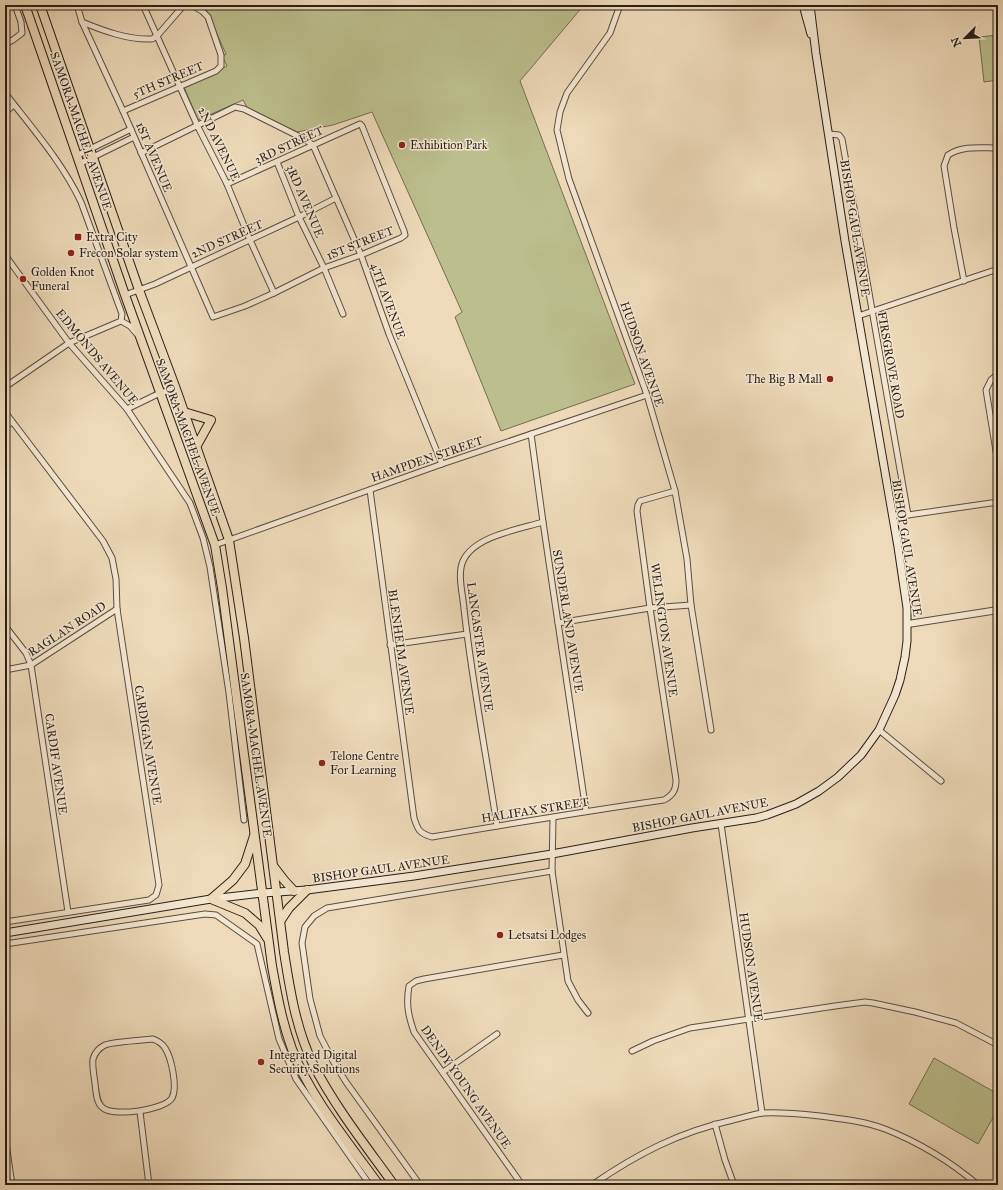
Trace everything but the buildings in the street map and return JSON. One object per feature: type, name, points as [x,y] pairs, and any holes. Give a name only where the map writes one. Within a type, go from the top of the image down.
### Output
[{"type":"highway","name":"SAMORA MACHEL AVENUE","points":[[25,5],[125,295],[215,546],[255,833],[268,940],[282,1016],[292,1050],[314,1093],[379,1185]]},
{"type":"highway","name":"SAMORA MACHEL AVENUE","points":[[40,5],[139,290],[176,388],[229,540],[243,630],[284,952],[292,998],[300,1028],[313,1064],[336,1102],[394,1185]]},
{"type":"highway","points":[[184,412],[211,420],[196,447]]},
{"type":"highway","points":[[255,833],[245,864],[233,880],[211,899],[245,913],[258,925],[268,940]]},
{"type":"highway","points":[[272,864],[294,891]]},
{"type":"highway","points":[[281,920],[289,908],[307,890]]},
{"type":"main road","name":"BISHOP GAUL AVENUE","points":[[803,5],[816,54]]},
{"type":"main road","name":"BISHOP GAUL AVENUE","points":[[5,933],[211,899],[307,890],[414,876],[552,854],[767,815],[796,804],[812,795],[838,777],[860,755],[879,730],[895,695],[903,669],[908,624],[906,601],[892,515],[845,241],[816,54],[810,5]]},
{"type":"street","points":[[5,44],[13,40],[22,32],[22,22],[16,5]]},
{"type":"street","name":"1ST AVENUE","points":[[77,5],[82,22],[123,110],[213,317]]},
{"type":"street","name":"2ND AVENUE","points":[[143,5],[198,127],[227,184],[274,293]]},
{"type":"street","points":[[82,22],[101,30],[117,34],[152,39],[157,36],[184,5]]},
{"type":"street","name":"5TH STREET","points":[[123,110],[216,71],[221,66],[221,55],[208,17],[192,5]]},
{"type":"street","name":"HUDSON AVENUE","points":[[620,5],[610,33],[567,93],[560,112],[557,130],[569,179],[647,395],[675,491],[687,559],[691,605],[711,730]]},
{"type":"street","points":[[5,93],[65,171],[73,185],[81,202],[122,314],[121,321]]},
{"type":"street","points":[[5,112],[14,105]]},
{"type":"street","points":[[141,154],[198,127],[235,107],[239,107],[304,139],[313,145]]},
{"type":"street","name":"3RD STREET","points":[[227,184],[360,124]]},
{"type":"street","name":"1ST STREET","points":[[213,317],[245,306],[324,268],[361,255],[401,238],[404,235],[404,231],[360,124]]},
{"type":"street","points":[[78,160],[131,129]]},
{"type":"street","name":"FIRSGROVE ROAD","points":[[829,134],[839,135],[842,139],[908,515]]},
{"type":"street","points":[[78,160],[92,152],[134,137]]},
{"type":"street","name":"4TH AVENUE","points":[[313,145],[361,255],[389,334],[442,464]]},
{"type":"street","points":[[964,281],[944,166],[948,155],[955,150],[965,147],[998,148]]},
{"type":"street","name":"3RD AVENUE","points":[[277,162],[298,217],[324,268],[343,314]]},
{"type":"street","name":"2ND STREET","points":[[125,295],[155,284],[190,266],[250,240],[336,198]]},
{"type":"street","name":"EDMONDS AVENUE","points":[[5,255],[69,344],[127,409],[190,503],[210,567],[244,820]]},
{"type":"street","points":[[858,316],[998,269]]},
{"type":"street","points":[[5,387],[69,344],[121,321]]},
{"type":"street","points":[[121,321],[130,326],[141,340]]},
{"type":"street","points":[[998,374],[991,380],[986,390],[998,463]]},
{"type":"street","points":[[127,409],[160,393],[176,388]]},
{"type":"street","name":"HAMPDEN STREET","points":[[215,546],[442,464],[647,395]]},
{"type":"street","name":"CARDIGAN AVENUE","points":[[5,412],[103,541],[112,558],[116,579],[117,609],[159,885],[156,895],[149,900],[68,912]]},
{"type":"street","points":[[5,427],[12,422]]},
{"type":"street","name":"SUNDERLAND AVENUE","points":[[531,434],[586,811]]},
{"type":"street","name":"BLENHEIM AVENUE","points":[[370,490],[414,818]]},
{"type":"street","name":"WELINGTON AVENUE","points":[[670,796],[676,786],[676,780],[650,608],[638,505],[640,501],[644,499],[675,491]]},
{"type":"street","points":[[892,515],[908,515],[998,502]]},
{"type":"street","name":"LANCASTER AVENUE","points":[[497,826],[467,634],[460,573],[463,561],[472,548],[480,542],[543,522]]},
{"type":"street","points":[[558,623],[650,608],[691,605]]},
{"type":"street","name":"RAGLAN ROAD","points":[[5,670],[31,665],[117,609]]},
{"type":"street","points":[[908,624],[998,610]]},
{"type":"street","name":"CARDIF AVENUE","points":[[5,626],[26,653],[31,665],[68,912]]},
{"type":"street","points":[[390,646],[467,634]]},
{"type":"street","points":[[879,730],[941,781]]},
{"type":"street","name":"HALIFAX STREET","points":[[414,818],[417,828],[423,834],[432,838],[586,811],[664,800],[670,796]]},
{"type":"street","points":[[553,818],[552,871],[568,981],[571,988],[588,1012]]},
{"type":"street","name":"HUDSON AVENUE","points":[[721,824],[762,1113]]},
{"type":"street","points":[[420,1185],[346,1082],[320,1036],[310,1000],[302,944],[304,927],[314,916],[327,908],[552,871]]},
{"type":"street","points":[[5,922],[68,912]]},
{"type":"street","points":[[5,944],[205,914],[216,915],[257,944],[279,1039],[296,1079],[370,1185]]},
{"type":"street","name":"DENDY YOUNG AVENUE","points":[[522,1185],[414,1032],[408,1016],[407,998],[409,986],[416,981],[424,979],[564,954]]},
{"type":"street","points":[[632,1051],[653,1041],[690,1028],[749,1018],[865,1002],[915,1012],[956,1023],[998,1045]]},
{"type":"street","points":[[443,1072],[497,1034]]},
{"type":"street","points":[[153,1038],[160,1042],[165,1048],[172,1069],[175,1090],[172,1099],[165,1104],[140,1112],[108,1111],[102,1108],[98,1102],[93,1060],[96,1051],[106,1044],[153,1038]]},
{"type":"street","points":[[140,1112],[149,1185]]},
{"type":"street","points":[[596,1184],[641,1154],[686,1133],[715,1124],[762,1113],[792,1113],[852,1120],[884,1129],[933,1153],[978,1185]]},
{"type":"street","points":[[715,1124],[734,1185]]},
{"type":"street","points":[[5,1136],[12,1185]]},
{"type":"green space","points":[[204,5],[584,5],[520,81],[635,384],[501,431],[455,317],[462,312],[372,112],[333,125],[297,132],[248,109],[243,100],[198,120],[184,87],[227,66],[222,56],[226,54]]},
{"type":"green space","points":[[998,35],[998,80],[984,82],[979,37]]},
{"type":"green space","points":[[934,1058],[998,1094],[998,1109],[978,1144],[909,1104]]},
{"type":"place","name":"Exhibition Park","points":[[402,145]]},
{"type":"place","name":"Extra City","points":[[78,237]]},
{"type":"place","name":"Frecon Solar system","points":[[71,253]]},
{"type":"place","name":"Golden Knot Funeral","points":[[23,279]]},
{"type":"place","name":"The Big B Mall","points":[[830,379]]},
{"type":"place","name":"Telone Centre For Learning","points":[[322,763]]},
{"type":"place","name":"Letsatsi Lodges","points":[[500,935]]},
{"type":"place","name":"Integrated Digital Security Solutions","points":[[261,1062]]}]
